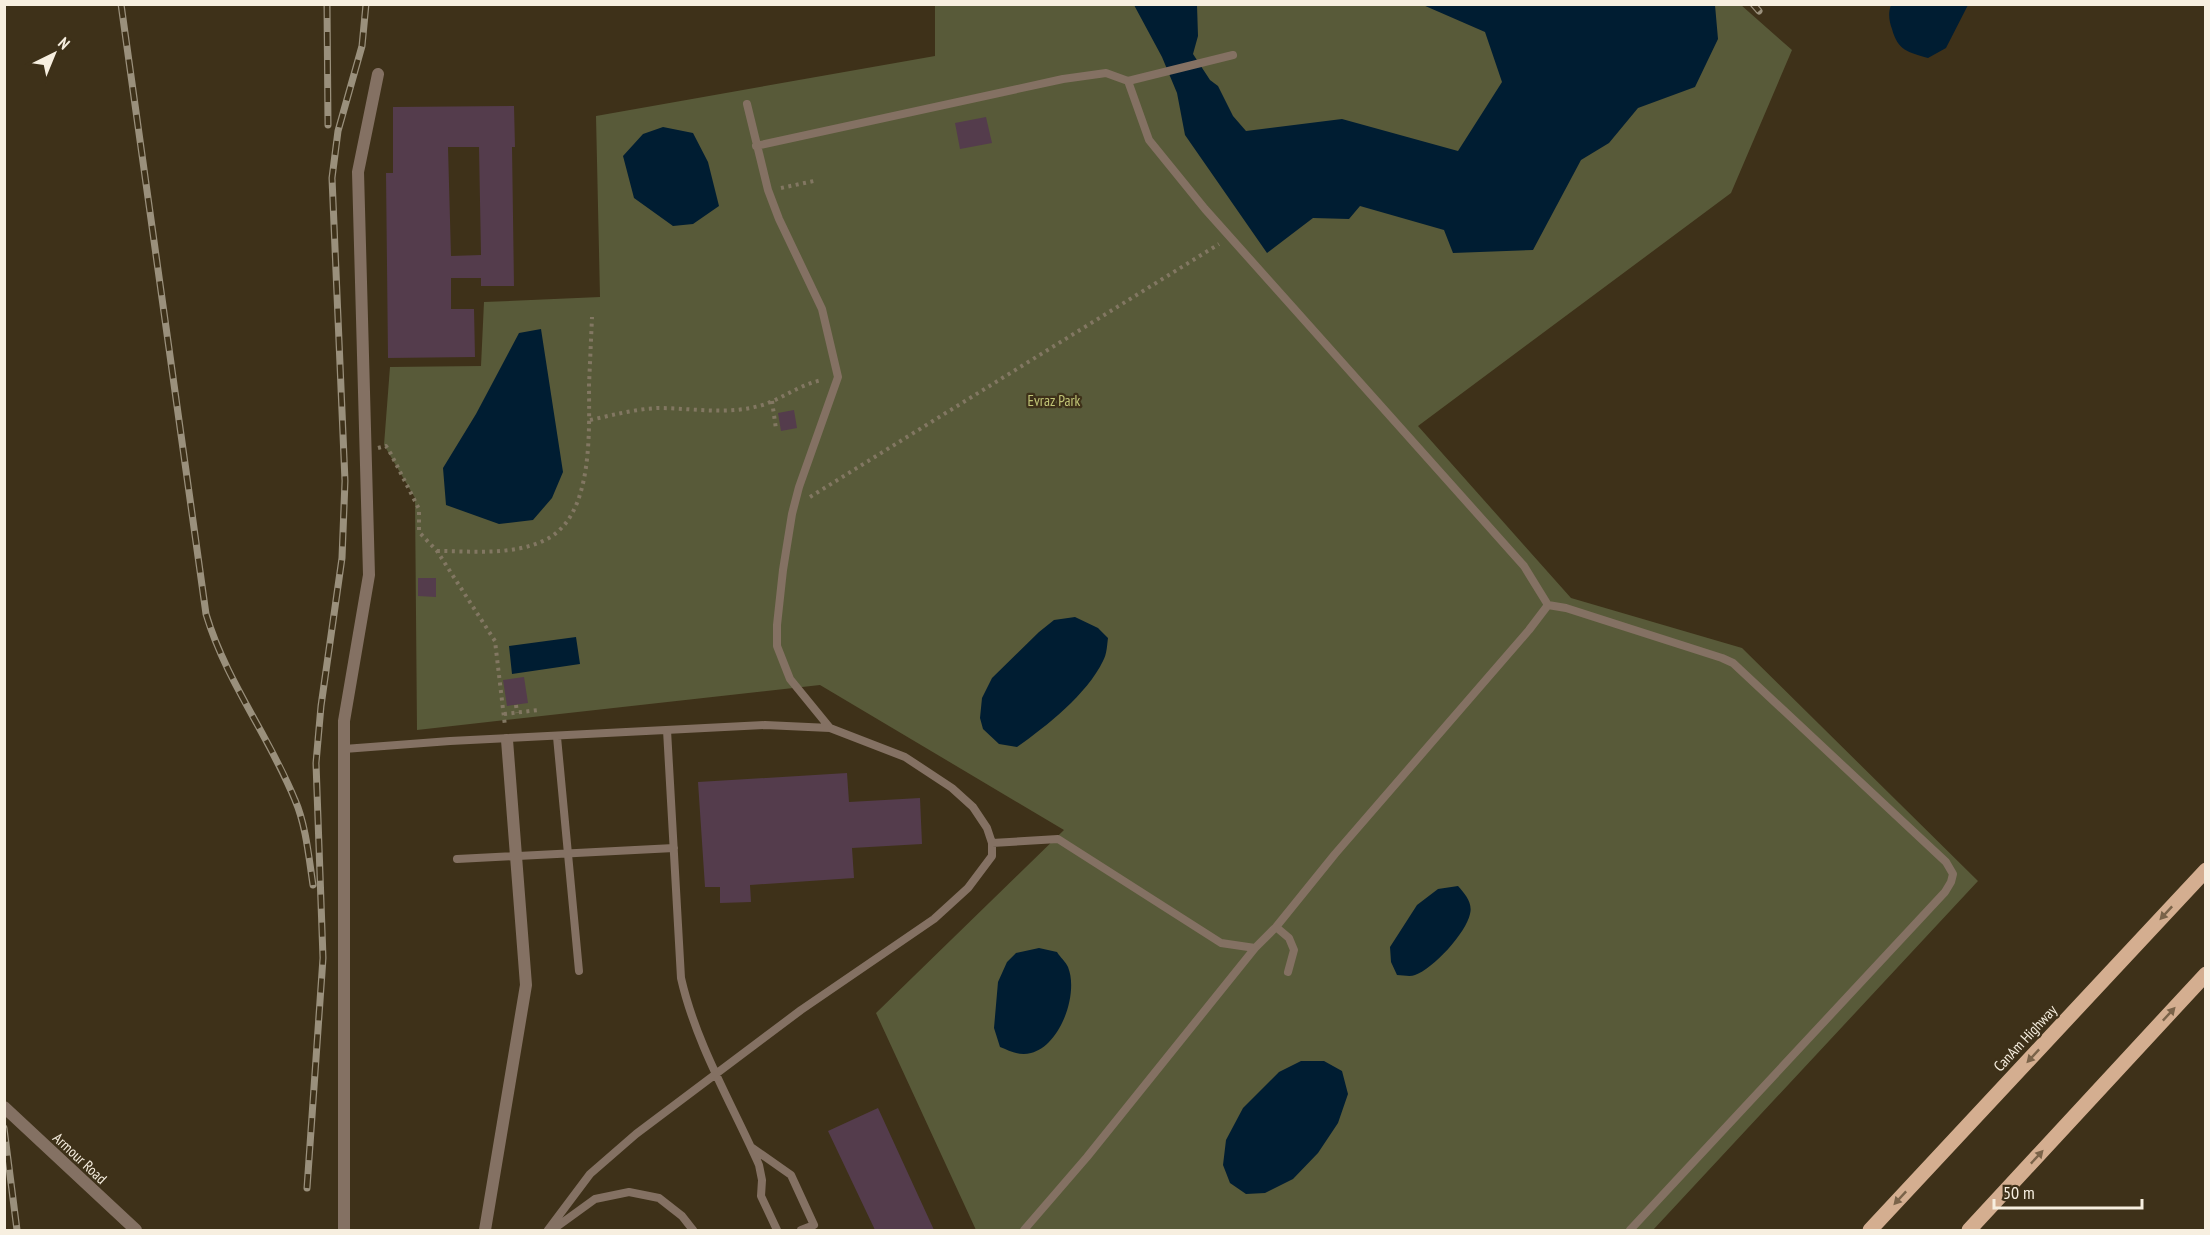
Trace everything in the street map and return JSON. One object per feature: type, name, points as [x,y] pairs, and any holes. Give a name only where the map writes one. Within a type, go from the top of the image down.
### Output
[{"type":"main road","name":"CanAm Highway","points":[[1870,1230],[2205,870]]},
{"type":"main road","points":[[1969,1230],[2205,974]]},
{"type":"street","points":[[344,1230],[344,722],[369,575],[358,172],[378,74]]},
{"type":"street","points":[[485,1230],[526,986],[507,740]]},
{"type":"street","name":"Armour Road","points":[[4,1107],[136,1230]]},
{"type":"lane","points":[[756,146],[1063,79],[1106,73],[1128,81],[1229,57]]},
{"type":"lane","points":[[1128,81],[1149,140],[1229,235],[1524,566],[1548,605],[1566,608],[1732,663],[1946,862],[1953,874],[1945,892],[1630,1230]]},
{"type":"lane","points":[[747,104],[768,190],[779,219],[822,309],[837,378],[799,487],[792,514],[777,625],[777,646],[790,679],[830,728]]},
{"type":"lane","points":[[1024,1230],[1109,1130],[1255,948],[1276,927],[1548,605]]},
{"type":"lane","points":[[344,749],[450,741],[507,740],[765,725],[830,728],[905,757],[952,788],[973,807],[987,828],[992,843],[992,856],[968,888],[934,919],[801,1010],[636,1134],[590,1174],[548,1230]]},
{"type":"lane","points":[[667,730],[681,978],[687,1001],[715,1074],[745,1140],[751,1147],[791,1175],[814,1225],[801,1230]]},
{"type":"lane","points":[[557,736],[579,971]]},
{"type":"lane","points":[[992,843],[1058,839],[1221,943],[1255,948]]},
{"type":"lane","points":[[457,859],[674,848]]},
{"type":"lane","points":[[1276,927],[1288,938],[1294,951],[1288,972]]},
{"type":"lane","points":[[751,1147],[762,1180],[761,1196],[777,1230]]},
{"type":"lane","points":[[552,1230],[595,1199],[628,1192],[659,1198],[682,1216],[693,1230]]},
{"type":"path","points":[[768,190],[813,181]]},
{"type":"path","points":[[808,498],[1220,244],[1229,235]]},
{"type":"path","points":[[436,551],[516,550],[538,543],[557,533],[570,517],[579,495],[587,457],[592,317]]},
{"type":"path","points":[[590,420],[659,408],[700,411],[758,406],[810,383],[837,378]]},
{"type":"path","points":[[772,401],[776,429]]},
{"type":"path","points":[[366,450],[386,447],[391,454],[419,510],[419,532],[436,551],[495,641],[507,740]]},
{"type":"path","points":[[516,705],[517,713]]},
{"type":"path","points":[[504,714],[539,710]]},
{"type":"green space","name":"Evraz Park","points":[[935,5],[1741,5],[1792,50],[1731,193],[1418,426],[1571,598],[1742,648],[1978,881],[1653,1230],[976,1230],[876,1013],[1064,830],[820,685],[417,730],[415,498],[384,445],[390,367],[481,366],[484,302],[600,297],[596,116],[935,56]]},
{"type":"water","points":[[1891,4],[1968,5],[1946,48],[1928,58],[1905,50],[1897,42],[1890,20]]},
{"type":"water","points":[[1134,5],[1197,5],[1198,36],[1193,54],[1210,80],[1218,86],[1233,116],[1246,131],[1342,119],[1458,151],[1502,82],[1485,32],[1423,5],[1715,5],[1718,39],[1695,87],[1638,108],[1609,143],[1581,160],[1533,250],[1453,253],[1444,230],[1360,206],[1349,219],[1313,218],[1267,253],[1185,135],[1177,93],[1162,57]]},
{"type":"water","points":[[663,127],[693,133],[708,162],[719,206],[693,224],[673,226],[634,198],[623,156],[643,134]]},
{"type":"water","points":[[541,329],[563,472],[552,498],[533,520],[499,524],[446,505],[443,468],[476,414],[519,333]]},
{"type":"water","points":[[1075,617],[1098,628],[1108,638],[1103,661],[1096,673],[1077,697],[1029,739],[1017,747],[999,744],[983,729],[980,718],[982,698],[992,678],[1054,620]]},
{"type":"water","points":[[576,637],[580,664],[512,674],[509,646]]},
{"type":"water","points":[[1458,886],[1469,902],[1470,914],[1456,940],[1431,966],[1413,976],[1397,975],[1391,962],[1390,947],[1417,905],[1438,889]]},
{"type":"water","points":[[1039,948],[1057,952],[1067,965],[1071,978],[1069,1004],[1051,1040],[1031,1053],[1019,1053],[1000,1047],[994,1028],[998,982],[1007,962],[1016,953]]},
{"type":"water","points":[[1301,1061],[1324,1061],[1342,1071],[1348,1094],[1338,1123],[1318,1153],[1293,1179],[1265,1193],[1246,1194],[1230,1183],[1223,1165],[1226,1140],[1243,1108],[1279,1072]]},
{"type":"building","points":[[514,106],[515,147],[512,147],[514,286],[481,286],[481,278],[451,278],[451,309],[474,309],[475,357],[388,358],[386,173],[393,173],[393,107]],"holes":[[[448,147],[479,147],[481,255],[451,256]]]},
{"type":"building","points":[[986,117],[992,143],[960,149],[955,123]]},
{"type":"building","points":[[794,410],[797,428],[781,431],[778,413]]},
{"type":"building","points":[[418,578],[436,578],[436,597],[418,596]]},
{"type":"building","points":[[524,677],[528,703],[507,706],[503,680]]},
{"type":"building","points":[[847,773],[849,802],[920,798],[922,844],[852,848],[854,878],[750,885],[751,902],[720,903],[720,887],[705,887],[698,782]]},
{"type":"building","points":[[878,1108],[934,1230],[875,1230],[828,1131]]},
{"type":"railway","points":[[121,4],[206,614],[225,662],[285,776],[299,810],[313,885]]},
{"type":"railway","points":[[327,4],[328,125]]},
{"type":"railway","points":[[307,1188],[323,958],[316,763],[321,706],[342,558],[345,481],[332,178],[338,131],[362,46],[366,4]]},
{"type":"railway","points":[[1753,4],[1759,11]]},
{"type":"railway","points":[[4,1128],[17,1230]]}]
